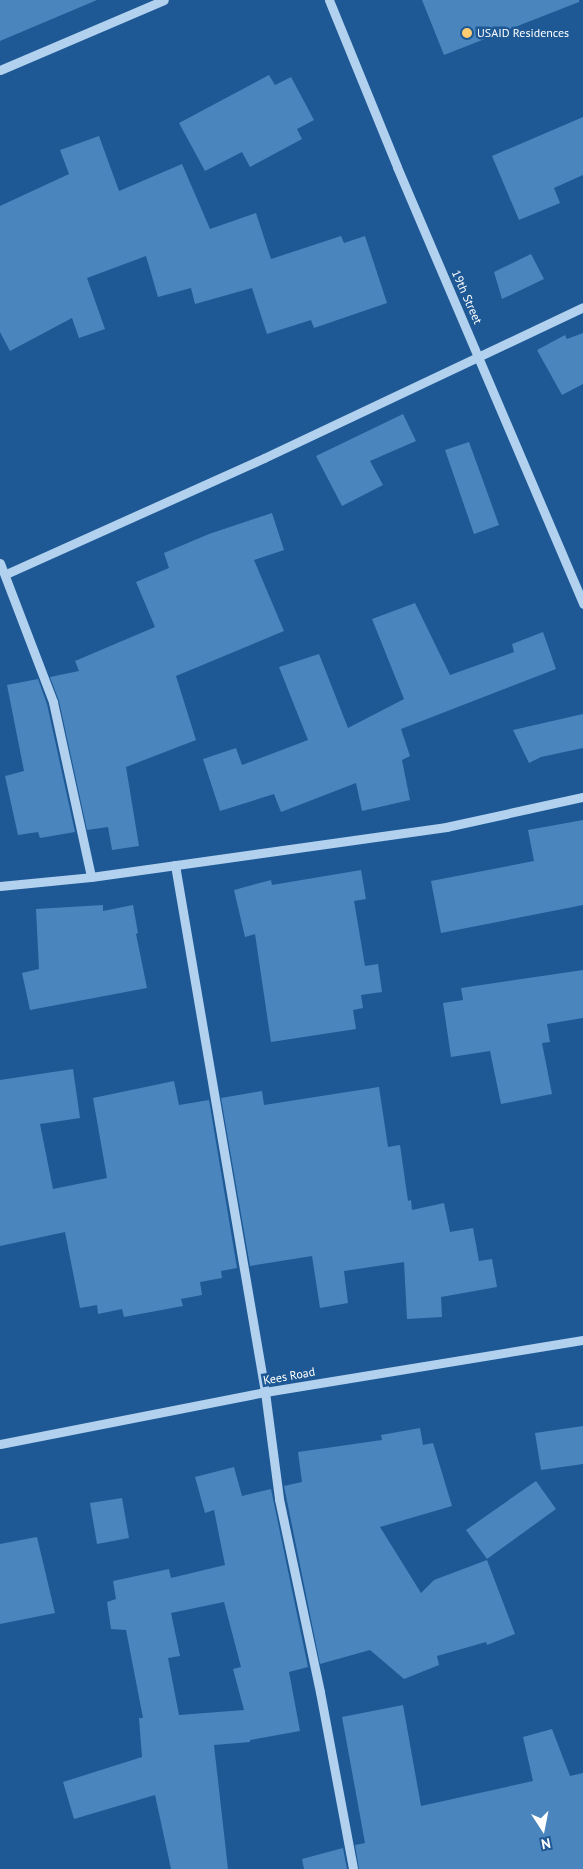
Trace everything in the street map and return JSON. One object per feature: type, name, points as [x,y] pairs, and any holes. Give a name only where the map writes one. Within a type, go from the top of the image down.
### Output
[{"type":"street","points":[[0,70],[164,0]]},
{"type":"street","name":"19th Street","points":[[329,0],[397,167],[480,357],[583,604]]},
{"type":"street","points":[[6,574],[264,458],[583,307]]},
{"type":"street","points":[[0,563],[6,574],[53,702],[91,877]]},
{"type":"street","points":[[0,886],[91,877],[446,827],[583,797]]},
{"type":"street","points":[[175,865],[265,1392],[279,1499],[320,1692],[353,1869]]},
{"type":"street","name":"Kees Road","points":[[0,1444],[265,1392],[583,1340]]},
{"type":"building","points":[[0,0],[97,0],[0,41]]},
{"type":"building","name":"USAID Residences","points":[[422,0],[579,0],[579,2],[444,55]]},
{"type":"building","points":[[269,75],[275,85],[291,77],[314,120],[297,129],[302,139],[250,167],[242,152],[205,171],[179,123]]},
{"type":"building","points":[[583,117],[583,175],[554,188],[560,203],[519,220],[492,156]]},
{"type":"building","points":[[99,136],[119,191],[182,164],[210,229],[256,213],[271,259],[341,236],[344,243],[365,236],[387,303],[314,328],[311,320],[267,334],[252,288],[195,304],[191,288],[158,297],[146,256],[87,278],[105,329],[79,338],[72,318],[10,351],[0,332],[0,206],[69,174],[60,150]]},
{"type":"building","points":[[531,254],[544,279],[502,299],[494,272]]},
{"type":"building","points":[[583,333],[583,384],[562,395],[537,350],[565,335],[567,339]]},
{"type":"building","points":[[403,414],[416,441],[370,461],[383,485],[342,506],[316,456]]},
{"type":"building","points":[[469,442],[499,525],[474,534],[445,450]]},
{"type":"building","points":[[272,513],[284,550],[254,560],[284,631],[176,676],[196,740],[126,767],[139,846],[112,850],[108,827],[87,830],[59,701],[50,677],[79,671],[75,661],[155,627],[136,582],[169,568],[164,553],[209,534]]},
{"type":"building","points":[[415,603],[450,675],[514,652],[512,644],[543,632],[556,669],[401,729],[410,756],[402,760],[410,800],[362,811],[356,783],[281,812],[274,794],[220,811],[203,759],[236,748],[242,765],[308,740],[279,667],[319,654],[348,728],[404,699],[372,619]]},
{"type":"building","points":[[38,679],[47,704],[75,832],[40,838],[38,832],[18,835],[5,776],[24,771],[7,685]]},
{"type":"building","points":[[583,714],[583,748],[541,757],[529,763],[513,730]]},
{"type":"building","points":[[583,820],[583,905],[441,933],[431,881],[534,861],[528,830]]},
{"type":"building","points":[[361,870],[366,899],[354,901],[365,966],[378,964],[382,992],[361,995],[363,1008],[353,1010],[356,1029],[271,1042],[255,934],[245,937],[234,890],[271,880],[272,885]]},
{"type":"building","points":[[103,905],[103,911],[133,905],[138,933],[136,934],[147,988],[30,1010],[22,973],[39,969],[36,909]]},
{"type":"building","points":[[583,970],[583,1018],[547,1024],[550,1042],[542,1043],[552,1094],[501,1104],[490,1051],[451,1057],[443,1003],[463,1000],[461,988]]},
{"type":"building","points":[[73,1069],[80,1118],[40,1124],[53,1189],[107,1178],[93,1098],[174,1081],[179,1105],[209,1100],[237,1268],[221,1271],[222,1278],[200,1282],[202,1295],[181,1299],[183,1306],[124,1317],[122,1309],[98,1314],[97,1305],[80,1308],[65,1232],[0,1246],[0,1080]]},
{"type":"building","points":[[379,1087],[388,1147],[400,1145],[408,1201],[411,1200],[412,1210],[444,1203],[450,1232],[473,1228],[479,1261],[492,1259],[497,1287],[441,1297],[442,1317],[407,1319],[404,1262],[344,1271],[348,1303],[320,1308],[312,1256],[250,1266],[221,1098],[262,1091],[264,1105]]},
{"type":"building","points":[[583,1426],[583,1464],[541,1470],[535,1433]]},
{"type":"building","points":[[420,1428],[423,1445],[433,1443],[452,1506],[380,1527],[421,1593],[434,1580],[487,1560],[515,1634],[487,1645],[486,1642],[437,1656],[439,1665],[404,1679],[370,1650],[320,1664],[284,1486],[302,1482],[298,1452],[382,1440],[381,1435]]},
{"type":"building","points":[[234,1467],[242,1496],[271,1489],[308,1667],[289,1672],[300,1731],[250,1740],[250,1742],[214,1745],[228,1869],[171,1869],[155,1795],[74,1819],[63,1782],[142,1757],[139,1718],[143,1718],[126,1630],[111,1629],[107,1602],[116,1599],[113,1581],[169,1569],[171,1578],[225,1565],[214,1510],[205,1513],[195,1477]],"holes":[[[224,1602],[241,1667],[233,1669],[244,1710],[179,1715],[168,1658],[180,1656],[171,1613]]]},
{"type":"building","points":[[536,1481],[556,1509],[487,1559],[466,1530]]},
{"type":"building","points":[[122,1498],[129,1538],[97,1544],[90,1503]]},
{"type":"building","points":[[37,1537],[55,1613],[0,1624],[0,1544]]},
{"type":"building","points":[[403,1705],[421,1806],[533,1781],[523,1737],[552,1729],[570,1776],[583,1773],[583,1869],[359,1869],[355,1845],[365,1843],[342,1717]]},
{"type":"building","points":[[343,1848],[347,1869],[304,1869],[302,1859]]},
{"type":"place","name":"USAID Residences","points":[[467,33]]}]
